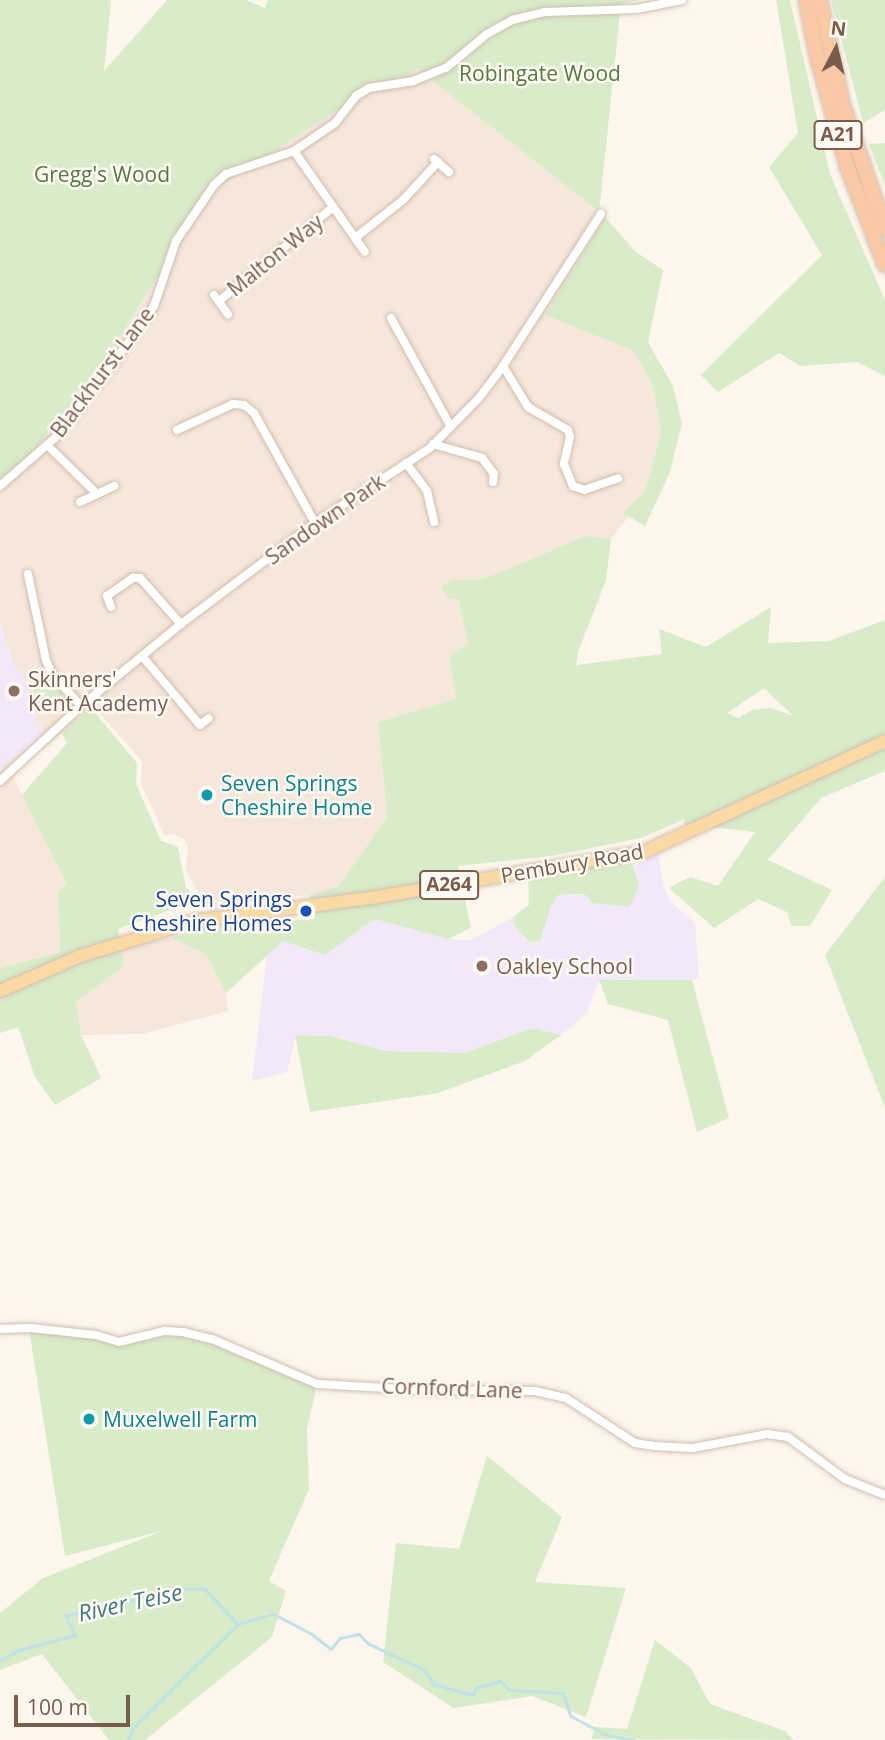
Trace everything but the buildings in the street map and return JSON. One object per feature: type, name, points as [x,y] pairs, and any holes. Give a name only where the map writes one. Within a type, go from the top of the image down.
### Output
[{"type":"highway","name":"A21","points":[[806,0],[834,121],[863,212],[885,265]]},
{"type":"highway","name":"A21","points":[[820,0],[844,106],[885,229]]},
{"type":"main road","name":"Pembury Road","points":[[0,991],[80,957],[195,920],[377,897],[644,852],[885,741]]},
{"type":"street","name":"Blackhurst Lane","points":[[0,486],[47,445],[95,388],[154,306],[176,241],[214,185],[226,174],[294,152],[335,124],[356,96],[369,88],[413,81],[446,68],[487,34],[512,20],[545,12],[636,9],[682,0]]},
{"type":"street","name":"Malton Way","points":[[294,152],[365,252]]},
{"type":"street","name":"Malton Way","points":[[355,238],[403,200],[436,160],[449,172]]},
{"type":"street","name":"Malton Way","points":[[228,314],[216,298],[332,208]]},
{"type":"street","name":"Sandown Park","points":[[0,781],[81,706],[181,624],[315,523],[433,444],[479,398],[503,366],[601,214]]},
{"type":"street","points":[[391,318],[451,427]]},
{"type":"street","points":[[387,336],[398,330]]},
{"type":"street","points":[[503,366],[528,407],[568,430],[570,437],[564,464],[573,486],[584,490],[618,478]]},
{"type":"street","points":[[177,430],[233,404],[244,405],[254,413],[315,523]]},
{"type":"street","points":[[433,444],[482,458],[495,474],[493,482]]},
{"type":"street","points":[[47,445],[97,494]]},
{"type":"street","points":[[406,463],[427,491],[435,522]]},
{"type":"street","points":[[596,477],[600,486]]},
{"type":"street","points":[[80,502],[114,486]]},
{"type":"street","points":[[28,574],[46,660],[52,674],[81,706]]},
{"type":"street","points":[[107,596],[133,578],[140,578],[181,624]]},
{"type":"street","points":[[98,591],[107,596],[111,607]]},
{"type":"street","points":[[142,656],[200,725]]},
{"type":"street","points":[[193,732],[209,718]]},
{"type":"street","name":"Cornford Lane","points":[[0,1328],[70,1332],[119,1342],[164,1331],[183,1332],[212,1339],[317,1384],[421,1390],[535,1391],[566,1398],[635,1443],[654,1446],[693,1448],[767,1434],[788,1437],[845,1479],[885,1495]]},
{"type":"shaded area","points":[[418,69],[605,217],[545,315],[635,351],[653,386],[661,432],[645,491],[624,513],[629,516],[611,539],[585,536],[499,573],[477,580],[453,580],[468,643],[449,658],[456,699],[378,722],[387,817],[339,886],[310,895],[272,898],[208,912],[186,869],[188,847],[184,839],[174,834],[164,835],[141,783],[142,761],[93,706],[12,775],[67,884],[58,891],[60,952],[0,968],[0,770],[42,734],[21,670],[16,671],[0,623],[0,492],[103,364],[210,193],[336,111]]},
{"type":"shaded area","name":"Skinners' Kent Academy","points":[[0,623],[16,671],[21,670],[42,734],[0,770]]},
{"type":"shaded area","name":"Oakley School","points":[[658,853],[664,888],[672,903],[695,923],[699,978],[599,981],[587,1013],[561,1035],[533,1028],[464,1053],[385,1051],[332,1036],[296,1035],[287,1072],[252,1081],[267,955],[283,941],[325,955],[375,919],[448,939],[471,940],[512,918],[525,940],[540,941],[551,906],[558,895],[586,895],[639,885],[634,866]]},
{"type":"shaded area","points":[[171,938],[206,954],[226,993],[228,1011],[142,1034],[81,1035],[76,1002],[124,966],[121,947]]},
{"type":"green space","name":"Gregg's Wood","points":[[0,0],[111,0],[104,71],[167,0],[246,0],[265,8],[268,0],[640,0],[621,4],[599,212],[418,69],[336,111],[210,193],[103,364],[0,492]]},
{"type":"green space","points":[[776,0],[790,0],[830,174],[885,300],[885,376],[857,362],[801,366],[779,353],[718,392],[701,375],[822,255],[769,167],[798,133]]},
{"type":"green space","points":[[831,0],[885,0],[885,110],[863,123]]},
{"type":"green space","points":[[885,143],[885,186],[869,144]]},
{"type":"green space","points":[[605,217],[636,252],[663,270],[648,342],[673,386],[682,423],[670,472],[645,526],[623,513],[645,491],[661,432],[653,386],[634,351],[545,315]]},
{"type":"green space","points":[[585,536],[611,539],[606,580],[578,652],[576,665],[662,654],[659,629],[706,647],[771,607],[768,643],[829,641],[885,620],[885,771],[821,798],[768,860],[832,890],[810,926],[792,926],[787,912],[758,899],[714,928],[669,888],[690,877],[718,886],[755,832],[683,824],[685,819],[641,838],[551,856],[458,866],[471,928],[448,939],[375,919],[325,955],[283,941],[226,993],[206,954],[171,938],[213,925],[315,919],[310,895],[339,886],[387,817],[378,722],[456,699],[449,657],[468,643],[458,599],[449,598],[441,587],[453,580],[477,580]],"holes":[[[764,688],[793,716],[771,708],[752,710],[738,718],[727,713]]]},
{"type":"green space","points":[[47,675],[64,695],[46,699],[38,705],[30,681]]},
{"type":"green space","points":[[91,708],[137,763],[136,784],[161,841],[178,847],[186,888],[191,892],[189,903],[118,929],[124,966],[76,1002],[81,1035],[101,1078],[55,1105],[35,1077],[18,1027],[0,1033],[0,968],[60,952],[58,891],[67,884],[22,795],[67,743],[62,733]]},
{"type":"green space","points":[[630,856],[639,885],[628,907],[592,903],[586,895],[558,895],[551,906],[540,941],[529,942],[516,928],[512,918],[529,905],[528,872]]},
{"type":"green space","points":[[885,877],[885,1108],[825,955]]},
{"type":"green space","points":[[599,980],[692,980],[729,1118],[697,1132],[668,1020],[608,1004]]},
{"type":"green space","points":[[533,1028],[561,1035],[525,1061],[438,1093],[310,1112],[295,1035],[331,1036],[385,1051],[464,1053]]},
{"type":"green space","points":[[29,1329],[119,1342],[164,1331],[212,1339],[317,1384],[307,1429],[309,1489],[269,1581],[286,1591],[272,1637],[145,1740],[109,1740],[42,1654],[0,1670],[0,1613],[43,1578],[162,1531],[65,1556]]},
{"type":"green space","points":[[487,1456],[562,1517],[535,1582],[626,1588],[586,1717],[532,1696],[454,1708],[383,1662],[396,1543],[459,1549]]},
{"type":"green space","points":[[655,1640],[691,1668],[710,1704],[785,1731],[794,1740],[591,1739],[595,1727],[627,1729]]},
{"type":"waterway","name":"River Teise","points":[[0,1660],[22,1649],[75,1635],[65,1616],[181,1589],[204,1588],[238,1624]]},
{"type":"waterway","name":"River Teise","points":[[128,1740],[134,1727],[238,1624],[274,1614],[312,1634],[331,1649],[340,1638],[359,1634],[369,1644],[425,1670],[434,1684],[473,1695],[476,1688],[500,1681],[510,1690],[563,1693],[571,1716],[606,1735],[634,1740]]},
{"type":"place","name":"Skinners' Kent Academy","points":[[14,691]]},
{"type":"place","name":"Seven Springs Cheshire Home","points":[[207,795]]},
{"type":"place","name":"Seven Springs Cheshire Homes","points":[[306,911]]},
{"type":"place","name":"Oakley School","points":[[482,966]]},
{"type":"place","name":"Muxelwell Farm","points":[[89,1419]]},
{"type":"park label","name":"Robingate Wood","points":[[540,73]]}]
